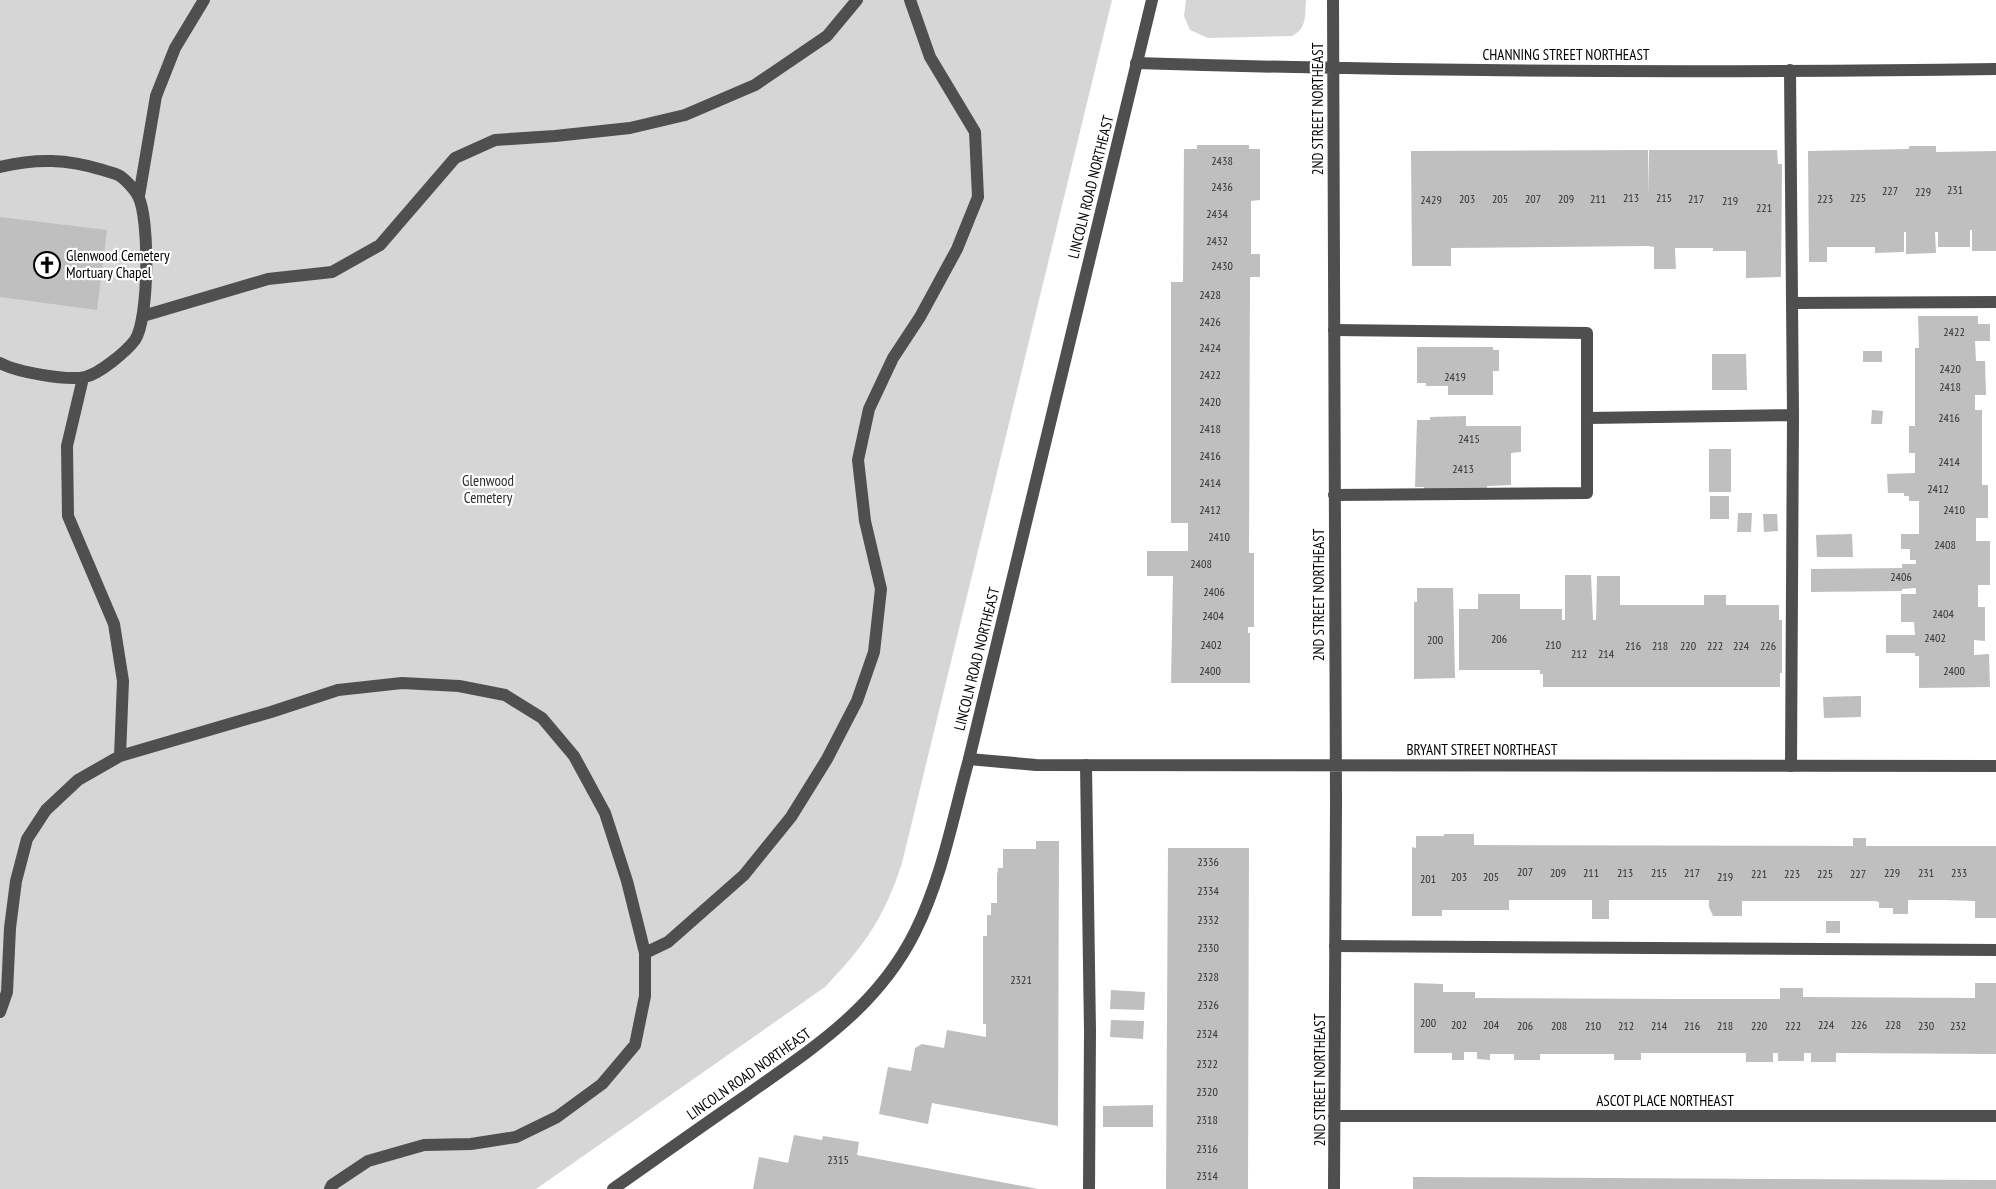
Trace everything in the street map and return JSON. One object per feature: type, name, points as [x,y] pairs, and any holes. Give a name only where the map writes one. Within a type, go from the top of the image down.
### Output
[{"type":"street","points":[[0,363],[7,367],[52,376],[83,378],[101,371],[135,339],[143,316],[146,225],[138,196],[156,96],[175,48],[204,0]]},
{"type":"street","points":[[143,316],[268,279],[332,272],[380,245],[455,158],[495,140],[630,128],[685,115],[755,85],[827,36],[857,0]]},
{"type":"street","points":[[645,953],[668,942],[744,875],[792,817],[827,759],[857,701],[874,652],[881,589],[865,521],[858,460],[869,409],[893,358],[920,317],[957,249],[978,197],[975,132],[930,57],[910,0]]},
{"type":"street","name":"LINCOLN ROAD NORTHEAST","points":[[612,1189],[844,1024],[883,983],[900,959],[926,908],[936,881],[969,759],[1152,0]]},
{"type":"street","name":"2ND STREET NORTHEAST","points":[[1334,0],[1334,1189]]},
{"type":"street","name":"CHANNING STREET NORTHEAST","points":[[1136,63],[1588,71],[1996,69]]},
{"type":"street","points":[[1790,70],[1793,415],[1791,766]]},
{"type":"street","points":[[0,166],[39,160],[79,163],[119,175],[138,196]]},
{"type":"street","points":[[1792,303],[1996,302]]},
{"type":"street","points":[[1334,330],[1587,333],[1587,493],[1334,495]]},
{"type":"street","points":[[83,378],[67,446],[68,516],[114,624],[123,681],[120,756]]},
{"type":"street","points":[[1587,417],[1793,415]]},
{"type":"street","points":[[0,1012],[8,992],[10,928],[16,881],[27,839],[46,810],[78,780],[120,756],[338,690],[402,683],[459,686],[504,695],[542,718],[574,756],[605,813],[627,881],[645,953],[645,996],[635,1045],[602,1084],[557,1117],[516,1137],[471,1144],[424,1145],[368,1161],[332,1185],[330,1189]]},
{"type":"street","name":"BRYANT STREET NORTHEAST","points":[[969,759],[1036,765],[1996,766]]},
{"type":"street","points":[[1086,765],[1090,1031],[1089,1189]]},
{"type":"street","points":[[1335,946],[1996,950]]},
{"type":"street","name":"ASCOT PLACE NORTHEAST","points":[[1334,1116],[1996,1116]]},
{"type":"green space","name":"Glenwood Cemetery","points":[[0,0],[1112,0],[902,863],[888,900],[862,944],[825,987],[536,1189],[0,1189]]},
{"type":"green space","points":[[1186,0],[1306,0],[1305,16],[1300,30],[1292,36],[1208,38],[1190,30],[1184,16]]},
{"type":"building","points":[[1197,145],[1249,145],[1249,149],[1260,149],[1260,200],[1251,201],[1251,254],[1260,254],[1260,277],[1250,277],[1249,553],[1254,553],[1254,627],[1248,627],[1250,683],[1171,683],[1173,576],[1147,576],[1147,551],[1188,551],[1188,523],[1171,523],[1171,282],[1183,282],[1184,149],[1197,149]]},
{"type":"building","points":[[1909,146],[1936,146],[1936,152],[1996,151],[1996,251],[1972,251],[1972,230],[1970,230],[1970,247],[1938,247],[1938,232],[1935,232],[1936,253],[1906,254],[1906,232],[1904,232],[1904,252],[1875,253],[1875,247],[1827,247],[1827,262],[1809,262],[1808,151],[1909,149]]},
{"type":"building","points":[[1648,150],[1649,196],[1649,150],[1777,150],[1778,164],[1782,164],[1781,277],[1746,278],[1746,251],[1713,251],[1713,248],[1675,248],[1676,269],[1654,269],[1654,247],[1648,246],[1451,248],[1451,266],[1412,266],[1411,151]]},
{"type":"building","points":[[0,217],[107,230],[97,310],[0,297]]},
{"type":"building","points":[[1918,316],[1978,316],[1978,324],[1990,324],[1990,341],[1975,341],[1976,361],[1985,361],[1986,395],[1975,395],[1975,410],[1982,410],[1982,485],[1988,485],[1988,518],[1976,518],[1976,541],[1990,541],[1990,585],[1978,585],[1978,607],[1985,607],[1985,641],[1974,640],[1974,655],[1989,654],[1990,687],[1919,688],[1919,656],[1915,656],[1915,653],[1886,653],[1886,635],[1915,635],[1914,622],[1901,622],[1901,594],[1916,594],[1916,588],[1902,589],[1902,591],[1811,592],[1811,569],[1902,568],[1902,564],[1916,564],[1916,560],[1910,560],[1910,549],[1901,549],[1901,534],[1919,534],[1919,501],[1909,501],[1909,496],[1904,496],[1904,493],[1888,493],[1887,474],[1915,473],[1915,453],[1909,453],[1909,426],[1915,426],[1915,348],[1919,348]]},
{"type":"building","points":[[1417,347],[1493,347],[1493,350],[1499,350],[1499,371],[1493,371],[1493,395],[1448,395],[1448,386],[1426,386],[1426,383],[1417,383]]},
{"type":"building","points":[[1863,351],[1882,351],[1882,362],[1863,362]]},
{"type":"building","points":[[1712,354],[1746,354],[1747,390],[1712,390]]},
{"type":"building","points":[[1872,410],[1883,411],[1882,424],[1871,424]]},
{"type":"building","points":[[1466,416],[1466,426],[1521,426],[1521,452],[1511,453],[1511,485],[1487,486],[1487,489],[1415,487],[1417,420],[1430,420],[1430,417]]},
{"type":"building","points":[[1709,449],[1731,449],[1731,492],[1709,492]]},
{"type":"building","points":[[1710,496],[1729,496],[1729,519],[1710,519]]},
{"type":"building","points":[[1738,513],[1752,513],[1751,532],[1737,532]]},
{"type":"building","points":[[1763,514],[1777,514],[1778,531],[1764,532]]},
{"type":"building","points":[[1852,534],[1853,557],[1817,557],[1816,535]]},
{"type":"building","points":[[1565,575],[1591,575],[1593,620],[1596,620],[1597,576],[1620,576],[1620,605],[1704,605],[1704,595],[1726,595],[1726,605],[1779,605],[1779,620],[1782,620],[1780,687],[1543,687],[1543,674],[1540,674],[1540,670],[1459,670],[1459,609],[1478,609],[1478,594],[1520,594],[1520,609],[1562,609],[1562,620],[1565,620]]},
{"type":"building","points":[[1417,588],[1453,588],[1455,678],[1414,679],[1414,602],[1417,602]]},
{"type":"building","points":[[1861,696],[1861,717],[1824,718],[1823,697]]},
{"type":"building","points":[[1444,834],[1474,834],[1474,845],[1853,846],[1853,838],[1866,838],[1866,846],[1996,846],[1996,918],[1975,918],[1975,901],[1943,900],[1908,900],[1908,914],[1893,914],[1893,908],[1879,908],[1879,902],[1875,901],[1742,901],[1742,916],[1713,916],[1709,900],[1609,900],[1609,919],[1592,919],[1592,900],[1509,900],[1509,910],[1442,910],[1442,916],[1412,916],[1412,847],[1416,848],[1416,836],[1444,836]]},
{"type":"building","points":[[1036,841],[1059,841],[1058,1126],[932,1103],[928,1124],[879,1114],[888,1067],[911,1071],[915,1048],[922,1044],[944,1048],[947,1030],[986,1037],[986,1024],[983,1024],[983,936],[987,936],[987,915],[991,915],[991,903],[997,903],[998,868],[1003,868],[1003,849],[1036,849]]},
{"type":"building","points":[[1168,848],[1249,848],[1248,1189],[1166,1189]]},
{"type":"building","points":[[1826,921],[1840,921],[1840,933],[1826,933]]},
{"type":"building","points":[[1414,983],[1443,984],[1443,992],[1475,992],[1475,998],[1780,999],[1780,988],[1803,988],[1803,997],[1975,998],[1975,983],[1996,983],[1996,1054],[1836,1053],[1836,1062],[1811,1062],[1811,1053],[1804,1053],[1804,1061],[1778,1061],[1778,1053],[1773,1053],[1773,1062],[1746,1062],[1746,1053],[1641,1053],[1641,1060],[1614,1060],[1614,1054],[1540,1054],[1540,1060],[1514,1060],[1514,1054],[1490,1054],[1490,1060],[1477,1059],[1477,1052],[1464,1052],[1464,1060],[1452,1060],[1452,1053],[1414,1053]]},
{"type":"building","points":[[1111,990],[1145,992],[1144,1010],[1110,1009]]},
{"type":"building","points":[[1111,1020],[1144,1021],[1143,1039],[1110,1037]]},
{"type":"building","points":[[1153,1105],[1153,1127],[1103,1127],[1103,1106]]},
{"type":"building","points":[[794,1135],[822,1140],[823,1136],[859,1142],[857,1155],[1038,1189],[753,1189],[759,1157],[788,1163]]},
{"type":"building","points":[[1413,1177],[1996,1180],[1996,1189],[1413,1189]]},
{"type":"place","name":"Glenwood Cemetery Mortuary Chapel","points":[[47,265]]}]
